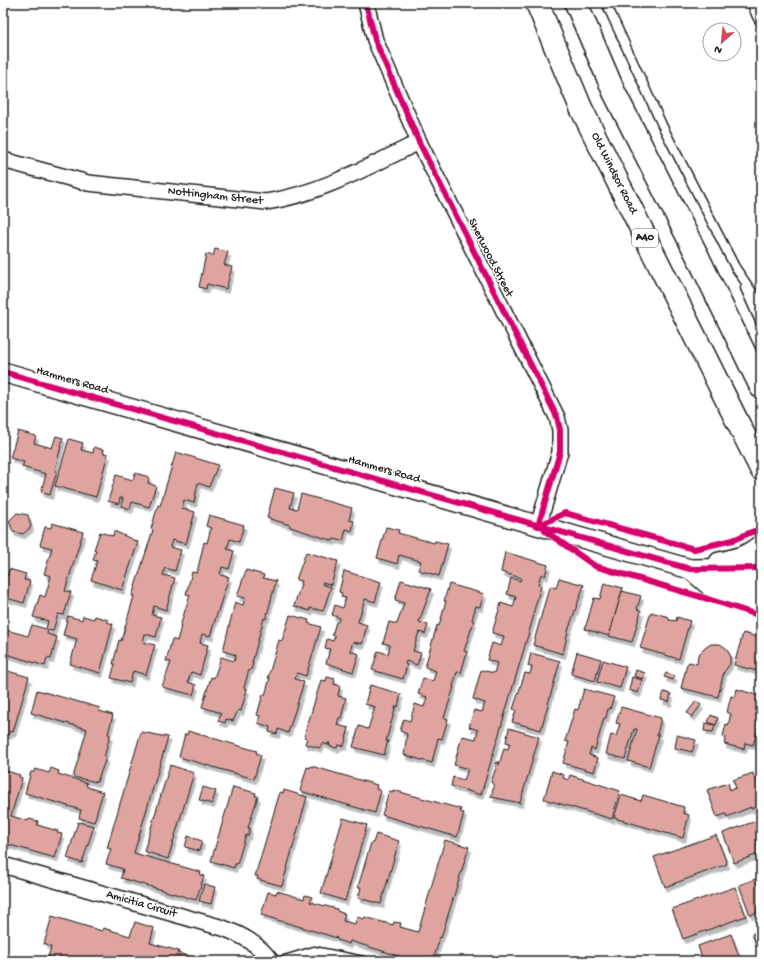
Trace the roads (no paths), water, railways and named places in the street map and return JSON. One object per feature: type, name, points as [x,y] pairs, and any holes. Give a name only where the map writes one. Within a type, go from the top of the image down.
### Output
[{"type":"highway","name":"Old Windsor Road","points":[[537,3],[581,108],[761,469]]},
{"type":"highway","points":[[576,3],[614,92],[698,257],[761,387]]},
{"type":"street","name":"Sherwood Street","points":[[366,3],[376,40],[419,142],[558,417],[561,441],[560,452],[538,526]]},
{"type":"street","points":[[755,3],[761,17]]},
{"type":"street","name":"Nottingham Street","points":[[3,160],[88,183],[266,202],[287,199],[313,191],[419,142]]},
{"type":"street","name":"Hammers Road","points":[[3,372],[690,569],[761,568]]},
{"type":"street","points":[[690,569],[740,558],[761,544]]},
{"type":"street","points":[[690,569],[725,581],[761,585]]},
{"type":"street","points":[[690,569],[712,587],[761,603]]},
{"type":"street","name":"Amicitia Circuit","points":[[3,865],[240,934],[254,943],[271,961]]},
{"type":"lane","points":[[606,3],[662,125],[735,267],[761,324]]},
{"type":"lane","points":[[735,267],[761,305]]},
{"type":"lane","points":[[281,961],[314,951],[364,961]]}]
